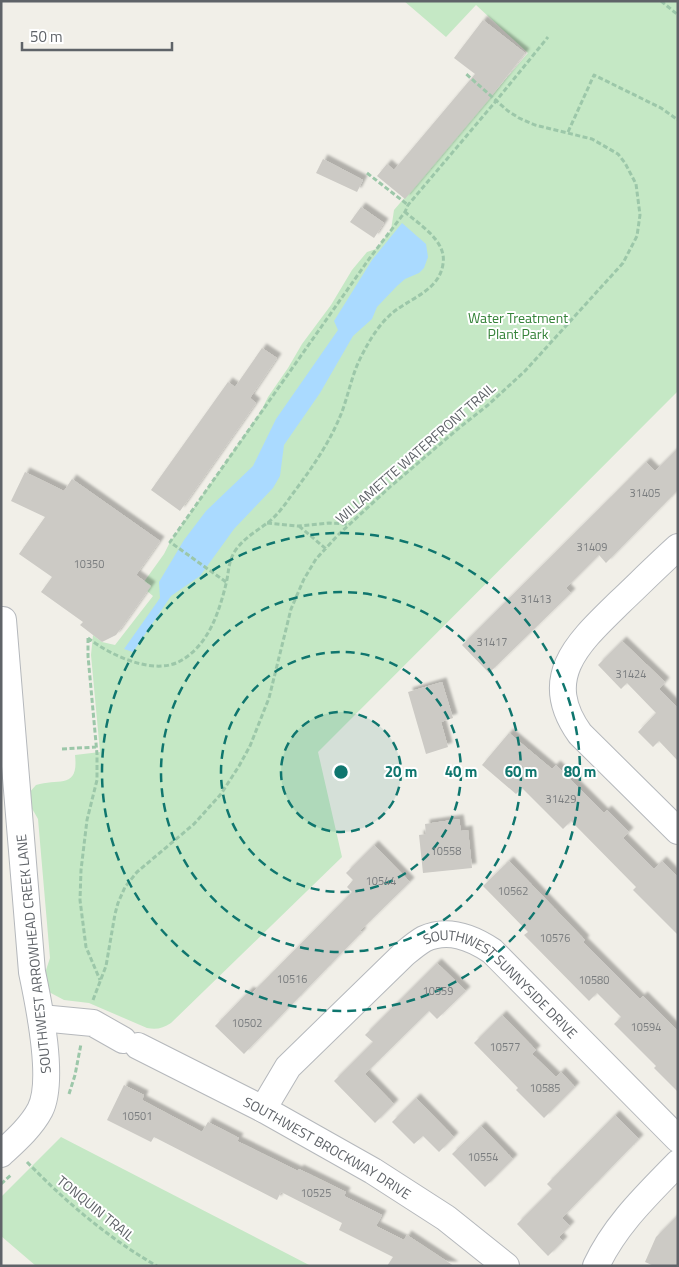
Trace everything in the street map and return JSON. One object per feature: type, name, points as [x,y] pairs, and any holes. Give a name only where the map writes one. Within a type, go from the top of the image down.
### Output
[{"type":"street","points":[[678,547],[589,632],[574,650],[566,669],[562,688],[564,705],[570,721],[580,734],[678,831]]},
{"type":"street","name":"SOUTHWEST ARROWHEAD CREEK LANE","points":[[1,1154],[30,1124],[40,1110],[45,1095],[46,1079],[41,1018],[32,972],[3,620]]},
{"type":"street","name":"SOUTHWEST SUNNYSIDE DRIVE","points":[[263,1109],[288,1068],[404,954],[422,940],[440,934],[460,935],[477,941],[492,951],[678,1139]]},
{"type":"street","name":"SOUTHWEST BROCKWAY DRIVE","points":[[41,1018],[92,1023],[263,1109],[373,1171],[438,1212],[506,1266]]},
{"type":"street","points":[[596,1266],[604,1248],[621,1223],[678,1163]]},
{"type":"path","points":[[661,1],[678,15]]},
{"type":"path","points":[[226,582],[170,542],[369,259],[405,212],[408,205],[548,37]]},
{"type":"path","name":"WILLAMETTE WATERFRONT TRAIL","points":[[91,1004],[106,966],[118,903],[125,887],[137,872],[194,824],[221,794],[239,766],[261,720],[269,698],[291,609],[304,580],[316,560],[350,524],[525,371],[623,263],[630,252],[638,231],[640,215],[636,184],[632,174],[618,154],[592,139],[535,125],[519,118],[496,101],[465,73]]},
{"type":"path","points":[[568,132],[594,76],[660,108],[678,120]]},
{"type":"path","points":[[367,173],[408,205]]},
{"type":"path","points":[[101,980],[86,947],[80,900],[81,870],[87,820],[97,780],[88,638],[98,646],[127,660],[154,666],[174,664],[192,652],[207,634],[218,613],[227,570],[236,550],[249,536],[267,523],[290,498],[322,451],[339,419],[356,369],[369,341],[391,314],[430,288],[440,272],[443,263],[441,248],[424,228],[405,212]]},
{"type":"path","points":[[267,523],[298,526],[321,523],[350,524]]},
{"type":"path","points":[[298,526],[326,549]]},
{"type":"path","points":[[62,749],[96,747]]},
{"type":"path","name":"TONQUIN TRAIL","points":[[26,1161],[68,1202],[98,1226],[157,1266]]},
{"type":"green space","name":"Water Treatment Plant Park","points":[[404,1],[678,1],[678,391],[318,752],[342,857],[171,1023],[160,1028],[147,1028],[89,1003],[64,1000],[49,992],[45,973],[50,958],[38,819],[30,805],[29,793],[36,785],[60,782],[70,778],[74,773],[75,755],[100,752],[91,655],[93,635],[102,642],[115,645],[153,596],[141,586],[261,411],[302,344],[331,305],[352,270],[367,252],[376,249],[391,230],[394,210],[528,53],[476,5],[446,37]]},
{"type":"green space","points":[[61,1137],[311,1266],[36,1266],[1,1236],[1,1197]]},
{"type":"water","points":[[402,223],[426,244],[428,257],[424,268],[397,286],[377,307],[372,319],[353,336],[320,393],[284,445],[280,476],[273,488],[234,529],[200,576],[171,596],[133,652],[124,649],[160,598],[159,582],[184,540],[206,511],[253,466],[276,419],[338,330],[334,321],[372,260]]},
{"type":"building","points":[[483,20],[525,53],[490,98],[405,199],[377,176],[387,164],[394,170],[475,74],[454,58]]},
{"type":"building","points":[[323,159],[363,180],[357,192],[316,173]]},
{"type":"building","points":[[361,207],[384,223],[374,238],[350,222]]},
{"type":"building","points":[[262,348],[277,358],[250,398],[256,403],[180,511],[151,490],[228,382],[235,387]]},
{"type":"building","points":[[678,448],[678,490],[606,563],[599,555],[566,588],[571,593],[489,673],[462,645],[646,462],[655,471]]},
{"type":"building","points":[[25,472],[64,491],[72,479],[160,541],[136,575],[151,586],[116,635],[102,642],[80,625],[83,622],[41,592],[52,577],[19,554],[45,517],[11,501]]},
{"type":"building","points":[[622,641],[665,682],[659,689],[678,708],[678,761],[659,741],[653,747],[638,732],[656,713],[627,683],[621,689],[598,665]]},
{"type":"building","points":[[442,682],[453,718],[441,722],[448,747],[426,754],[408,692]]},
{"type":"building","points":[[509,733],[552,769],[556,765],[604,813],[607,810],[629,832],[623,838],[654,869],[662,861],[678,877],[678,935],[633,890],[636,887],[571,821],[563,829],[522,788],[516,794],[482,765]]},
{"type":"building","points":[[459,819],[461,831],[468,830],[472,868],[423,873],[419,835],[426,834],[425,824]]},
{"type":"building","points":[[374,845],[410,882],[360,931],[362,932],[244,1054],[215,1026],[249,991],[252,993],[352,892],[347,887],[353,880],[346,873]]},
{"type":"building","points":[[509,861],[585,940],[583,942],[640,999],[643,996],[678,1031],[678,1092],[654,1068],[656,1066],[614,1024],[621,1017],[597,993],[589,1001],[524,935],[528,932],[483,886]]},
{"type":"building","points":[[437,963],[466,991],[437,1019],[429,1011],[365,1074],[394,1104],[375,1123],[334,1081],[373,1042],[365,1035]]},
{"type":"building","points":[[502,1015],[536,1050],[532,1054],[556,1077],[561,1072],[575,1087],[544,1118],[474,1043]]},
{"type":"building","points":[[124,1085],[144,1095],[142,1100],[202,1132],[208,1122],[239,1138],[237,1141],[346,1192],[344,1196],[382,1215],[376,1226],[404,1240],[407,1235],[454,1266],[387,1266],[393,1257],[339,1230],[342,1223],[281,1192],[277,1200],[154,1137],[151,1142],[107,1120]]},
{"type":"building","points":[[416,1098],[454,1137],[439,1152],[423,1136],[414,1144],[392,1122]]},
{"type":"building","points":[[615,1115],[639,1139],[562,1218],[570,1226],[559,1237],[563,1241],[548,1256],[517,1224],[552,1189],[547,1184]]},
{"type":"building","points":[[481,1126],[513,1159],[485,1187],[452,1154]]},
{"type":"building","points":[[678,1215],[678,1266],[654,1266],[645,1262],[656,1237]]}]
